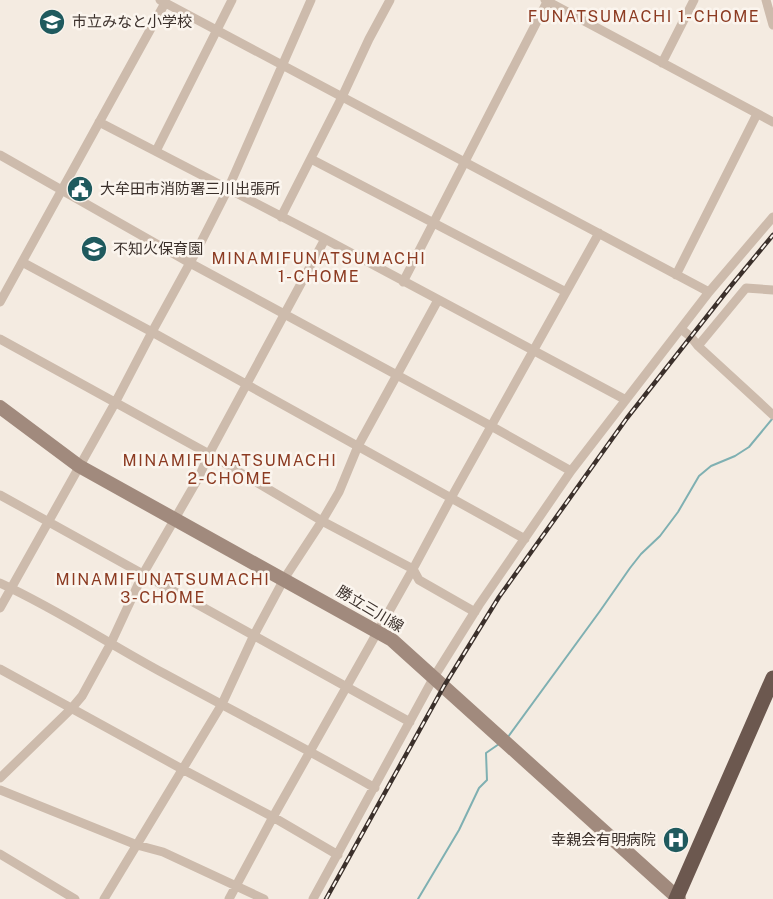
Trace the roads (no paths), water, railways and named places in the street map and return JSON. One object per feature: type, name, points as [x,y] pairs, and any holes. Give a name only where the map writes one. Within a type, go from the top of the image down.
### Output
[{"type":"highway","points":[[677,898],[773,678]]},
{"type":"main road","name":"勝立三川線","points":[[0,407],[79,466],[392,639],[677,898]]},
{"type":"street","points":[[156,151],[232,0]]},
{"type":"street","points":[[0,608],[115,403],[228,189],[311,0]]},
{"type":"street","points":[[280,217],[390,0]]},
{"type":"street","points":[[403,282],[547,0],[773,122]]},
{"type":"street","points":[[662,63],[694,0]]},
{"type":"street","points":[[765,0],[773,25]]},
{"type":"street","points":[[0,302],[163,1],[709,292]]},
{"type":"street","points":[[676,275],[757,114]]},
{"type":"street","points":[[99,122],[325,239],[626,400]]},
{"type":"street","points":[[0,155],[189,263],[571,471]]},
{"type":"street","points":[[311,159],[566,292]]},
{"type":"street","points":[[313,899],[434,677],[475,612],[571,471],[709,292],[773,216]]},
{"type":"street","points":[[229,899],[599,233]]},
{"type":"street","points":[[0,778],[82,696],[111,643],[143,574],[199,477],[208,454],[325,239]]},
{"type":"street","points":[[22,262],[525,540]]},
{"type":"street","points":[[698,346],[746,288],[773,290]]},
{"type":"street","points":[[104,899],[222,704],[254,635],[284,579],[339,492],[358,446],[438,300]]},
{"type":"street","points":[[681,329],[773,415]]},
{"type":"street","points":[[0,339],[208,454],[322,521],[413,569],[419,580],[475,612]]},
{"type":"street","points":[[0,495],[410,722]]},
{"type":"street","points":[[0,583],[375,788]]},
{"type":"street","points":[[0,669],[182,770],[273,817],[338,855]]},
{"type":"street","points":[[0,790],[137,845],[163,852],[264,899]]},
{"type":"street","points":[[0,856],[75,899]]},
{"type":"waterway","points":[[508,737],[630,568],[660,536],[678,512],[699,476],[711,466],[749,447],[773,418]]},
{"type":"waterway","points":[[418,899],[459,830],[479,788],[487,780],[486,753],[499,744]]},
{"type":"railway","points":[[326,899],[444,686],[499,597],[627,418],[773,235]]},
{"type":"place","name":"市立みなと小学校","points":[[52,22]]},
{"type":"place","name":"大牟田市消防署三川出張所","points":[[80,189]]},
{"type":"place","name":"不知火保育園","points":[[94,249]]},
{"type":"place","name":"幸親会有明病院","points":[[676,840]]},
{"type":"district","name":"FUNATSUMACHI 1-CHOME","points":[[644,16]]},
{"type":"district","name":"MINAMIFUNATSUMACHI 1-CHOME","points":[[319,267]]},
{"type":"district","name":"MINAMIFUNATSUMACHI 2-CHOME","points":[[230,469]]},
{"type":"district","name":"MINAMIFUNATSUMACHI 3-CHOME","points":[[163,588]]}]
